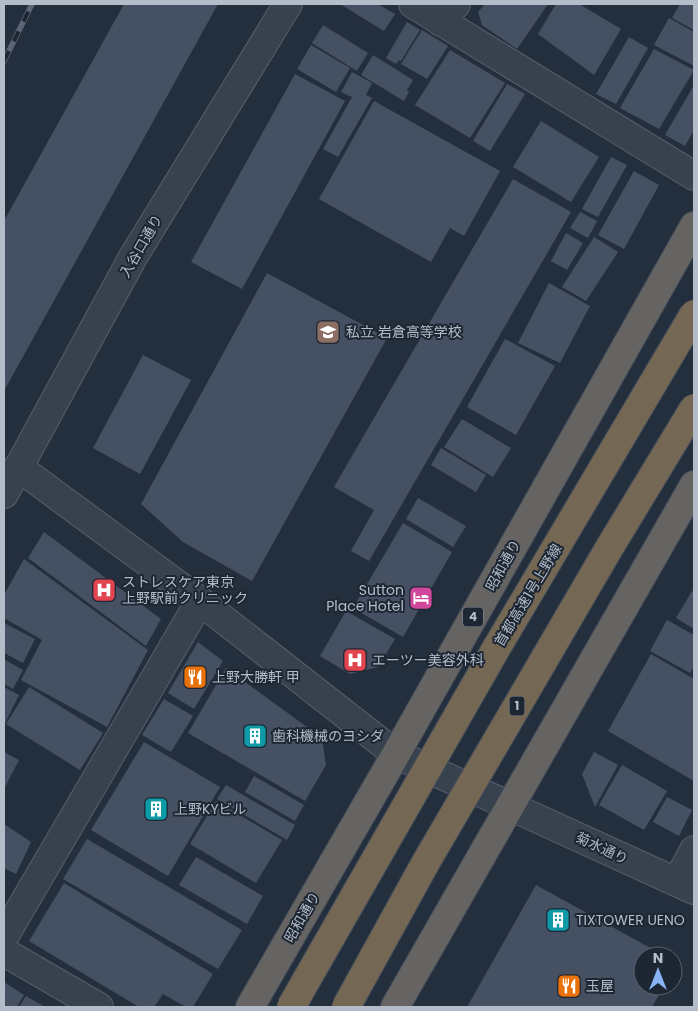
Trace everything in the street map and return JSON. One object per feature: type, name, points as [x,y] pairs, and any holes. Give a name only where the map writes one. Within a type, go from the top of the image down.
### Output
[{"type":"highway","name":"昭和通り","points":[[250,1007],[396,754],[694,226]]},
{"type":"highway","name":"首都高速1号上野線","points":[[291,1007],[497,646],[694,314]]},
{"type":"highway","name":"1","points":[[346,1007],[426,862],[608,550],[694,408]]},
{"type":"highway","points":[[395,1007],[694,485]]},
{"type":"street","name":"入谷口通り","points":[[4,494],[133,257],[288,4]]},
{"type":"street","points":[[413,4],[448,13],[694,176]]},
{"type":"street","name":"菊水通り","points":[[18,467],[200,601],[396,754],[686,886]]},
{"type":"street","points":[[4,937],[200,601]]},
{"type":"street","points":[[686,886],[694,850]]},
{"type":"street","points":[[4,952],[99,1007]]},
{"type":"building","points":[[124,4],[218,4],[4,391],[4,221]]},
{"type":"building","points":[[340,4],[378,4],[395,14],[384,31]]},
{"type":"building","points":[[485,4],[548,4],[517,49],[482,25],[478,12]]},
{"type":"building","points":[[556,4],[579,4],[621,29],[594,75],[538,34]]},
{"type":"building","points":[[680,4],[694,4],[694,30],[672,18]]},
{"type":"building","points":[[669,18],[694,32],[694,66],[654,45]]},
{"type":"building","points":[[407,22],[420,30],[401,61],[399,60],[396,64],[386,58]]},
{"type":"building","points":[[323,25],[368,53],[357,71],[312,43]]},
{"type":"building","points":[[422,30],[448,46],[427,79],[401,64]]},
{"type":"building","points":[[629,37],[648,48],[616,104],[596,94]]},
{"type":"building","points":[[311,45],[350,68],[336,92],[297,69]]},
{"type":"building","points":[[654,49],[694,70],[659,129],[620,108]]},
{"type":"building","points":[[450,50],[505,83],[470,138],[415,105]]},
{"type":"building","points":[[373,55],[413,80],[407,90],[409,92],[404,101],[361,75]]},
{"type":"building","points":[[352,72],[372,83],[366,95],[372,98],[338,157],[323,149],[352,97],[341,92]]},
{"type":"building","points":[[295,74],[345,101],[242,289],[191,262]]},
{"type":"building","points":[[507,84],[525,94],[490,151],[473,141]]},
{"type":"building","points":[[694,85],[694,130],[685,146],[665,135]]},
{"type":"building","points":[[374,101],[500,171],[464,236],[450,228],[431,262],[319,199]]},
{"type":"building","points":[[541,121],[599,157],[571,202],[513,167]]},
{"type":"building","points":[[611,157],[627,165],[598,217],[582,209]]},
{"type":"building","points":[[634,171],[659,185],[624,249],[598,235]]},
{"type":"building","points":[[513,179],[571,212],[369,561],[351,551],[374,510],[334,487]]},
{"type":"building","points":[[580,212],[597,221],[588,238],[570,228]]},
{"type":"building","points":[[566,233],[583,243],[567,270],[551,261]]},
{"type":"building","points":[[594,237],[618,252],[586,301],[562,287]]},
{"type":"building","points":[[267,273],[387,338],[252,581],[183,542],[141,504]]},
{"type":"building","points":[[549,283],[590,306],[560,363],[518,343]]},
{"type":"building","points":[[505,339],[555,366],[516,435],[467,407]]},
{"type":"building","points":[[143,355],[191,380],[140,474],[93,448]]},
{"type":"building","points":[[462,419],[511,448],[493,477],[444,447]]},
{"type":"building","points":[[441,448],[486,475],[476,492],[431,465]]},
{"type":"building","points":[[418,498],[466,526],[453,547],[406,519]]},
{"type":"building","points":[[403,523],[452,552],[403,637],[353,608]]},
{"type":"building","points":[[44,532],[161,619],[146,646],[28,558]]},
{"type":"building","points":[[24,559],[148,650],[107,727],[21,680],[42,640],[4,618],[4,595]]},
{"type":"building","points":[[692,591],[694,592],[694,629],[676,618]]},
{"type":"building","points":[[346,611],[395,639],[378,667],[350,674],[320,656]]},
{"type":"building","points":[[667,620],[694,635],[694,666],[690,673],[650,651]]},
{"type":"building","points":[[4,623],[35,639],[23,663],[4,653]]},
{"type":"building","points":[[198,642],[223,661],[194,709],[168,693]]},
{"type":"building","points":[[651,654],[694,679],[694,781],[608,731]]},
{"type":"building","points":[[4,659],[23,670],[13,689],[4,684]]},
{"type":"building","name":"歯科機械のヨシダ","points":[[226,668],[322,738],[326,765],[305,801],[188,733]]},
{"type":"building","points":[[4,687],[19,695],[4,725]]},
{"type":"building","points":[[29,687],[103,733],[80,770],[6,724]]},
{"type":"building","points":[[164,699],[193,716],[171,752],[142,735]]},
{"type":"building","name":"上野KYビル","points":[[144,742],[220,787],[168,876],[91,830]]},
{"type":"building","points":[[4,752],[19,760],[4,789]]},
{"type":"building","points":[[594,752],[618,765],[595,807],[582,774]]},
{"type":"building","points":[[622,765],[667,791],[644,830],[599,805]]},
{"type":"building","points":[[254,776],[304,805],[295,821],[245,792]]},
{"type":"building","points":[[226,785],[295,825],[287,840],[217,799]]},
{"type":"building","points":[[667,797],[692,810],[679,836],[653,822]]},
{"type":"building","points":[[216,801],[282,840],[256,883],[190,844]]},
{"type":"building","points":[[4,824],[31,842],[16,874],[4,868]]},
{"type":"building","points":[[87,839],[242,930],[218,969],[63,879]]},
{"type":"building","points":[[196,857],[263,896],[247,924],[179,885]]},
{"type":"building","points":[[64,883],[213,974],[193,1007],[186,1007],[163,994],[154,1007],[139,1007],[29,941]]},
{"type":"building","name":"TIXTOWER UENO","points":[[536,885],[647,946],[633,946],[633,996],[658,996],[652,1007],[467,1007]]},
{"type":"building","points":[[4,982],[24,995],[17,1007],[4,1007]]},
{"type":"building","points":[[26,996],[45,1007],[19,1007]]},
{"type":"railway","points":[[4,61],[32,4]]},
{"type":"place","name":"私立 岩倉高等学校","points":[[328,332]]},
{"type":"place","name":"ストレスケア東京 上野駅前クリニック","points":[[104,590]]},
{"type":"place","name":"Sutton Place Hotel","points":[[421,598]]},
{"type":"place","name":"エーツー美容外科","points":[[355,660]]},
{"type":"place","name":"上野大勝軒 甲","points":[[195,677]]},
{"type":"place","name":"歯科機械のヨシダ","points":[[255,736]]},
{"type":"place","name":"上野KYビル","points":[[156,809]]},
{"type":"place","name":"TIXTOWER UENO","points":[[558,920]]},
{"type":"place","name":"玉屋","points":[[569,986]]}]
